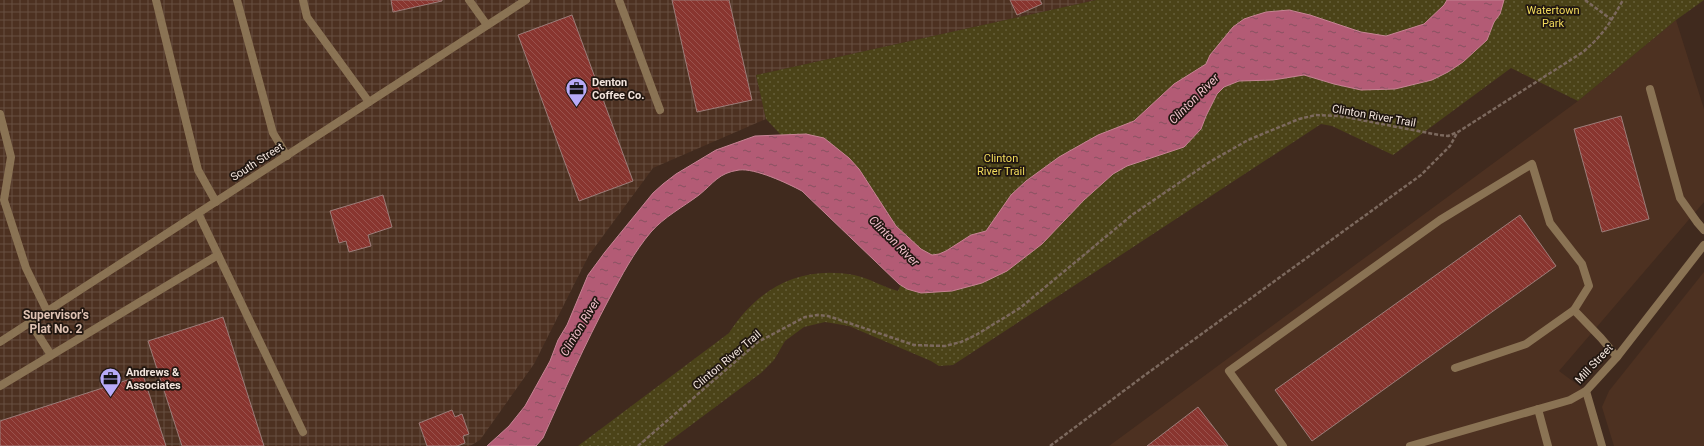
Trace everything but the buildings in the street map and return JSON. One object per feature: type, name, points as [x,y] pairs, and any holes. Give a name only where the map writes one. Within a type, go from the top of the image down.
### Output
[{"type":"street","points":[[156,0],[198,170],[216,202]]},
{"type":"street","points":[[237,0],[273,133],[287,156]]},
{"type":"street","points":[[303,0],[307,17],[369,102]]},
{"type":"street","points":[[469,0],[487,25]]},
{"type":"street","name":"South Street","points":[[0,342],[526,0]]},
{"type":"street","points":[[619,0],[660,110]]},
{"type":"street","points":[[1650,89],[1680,198],[1704,230]]},
{"type":"street","points":[[0,114],[11,157],[2,201],[26,268],[47,311]]},
{"type":"street","points":[[1283,446],[1229,371],[1440,220],[1532,164],[1550,223],[1582,264],[1589,286],[1574,310],[1526,344],[1455,368]]},
{"type":"street","points":[[198,213],[303,432]]},
{"type":"street","name":"Mill Street","points":[[1410,446],[1570,400],[1586,391],[1617,357],[1704,245]]},
{"type":"street","points":[[0,386],[218,255]]},
{"type":"street","points":[[1574,310],[1617,357]]},
{"type":"street","points":[[30,322],[51,355]]},
{"type":"street","points":[[1586,391],[1602,446]]},
{"type":"street","points":[[1538,409],[1548,446]]},
{"type":"path","points":[[1585,0],[1612,20]]},
{"type":"path","points":[[1050,446],[1145,375],[1421,175],[1450,146],[1458,132],[1583,52],[1600,37],[1612,20],[1623,0]]},
{"type":"path","name":"Clinton River Trail","points":[[638,446],[758,342],[805,317],[817,315],[828,316],[914,345],[945,346],[961,342],[976,335],[1020,308],[1138,210],[1208,163],[1248,140],[1299,119],[1316,115],[1340,116],[1439,135],[1448,136],[1458,132]]},
{"type":"shaded area","points":[[0,0],[1096,0],[756,75],[766,119],[653,168],[589,255],[534,364],[480,440],[470,446],[0,446]]},
{"type":"shaded area","points":[[1676,20],[1704,109],[1704,202],[1559,371],[1586,391],[1602,446],[1109,446],[1578,101]]},
{"type":"shaded area","points":[[1704,272],[1704,446],[1614,446],[1602,407],[1609,391]]},
{"type":"green space","name":"Clinton River Trail","points":[[1096,0],[1704,0],[1676,20],[1578,101],[1511,68],[1393,155],[1332,126],[1321,124],[953,365],[939,366],[931,361],[849,326],[825,322],[804,327],[785,341],[774,360],[761,373],[663,446],[578,446],[729,333],[740,317],[753,304],[767,292],[782,283],[798,277],[834,273],[860,276],[898,291],[907,270],[766,119],[756,75]]},
{"type":"water","name":"Clinton River","points":[[1447,0],[1504,0],[1500,14],[1494,22],[1487,40],[1463,62],[1448,72],[1432,80],[1395,89],[1361,90],[1304,75],[1273,80],[1239,81],[1224,87],[1217,94],[1201,129],[1184,147],[1127,166],[1113,174],[1084,200],[1042,244],[1007,271],[982,283],[952,291],[921,293],[907,289],[899,284],[802,191],[780,180],[753,171],[739,170],[726,173],[662,222],[651,232],[639,248],[600,316],[543,438],[536,446],[487,446],[509,426],[525,406],[550,361],[588,275],[605,252],[653,193],[676,174],[716,150],[755,136],[806,134],[824,138],[849,158],[859,169],[896,226],[921,249],[932,255],[939,254],[971,235],[986,231],[1011,195],[1026,181],[1059,157],[1098,135],[1134,121],[1174,84],[1206,64],[1210,55],[1233,27],[1244,19],[1266,12],[1289,10],[1310,15],[1361,32],[1386,36],[1424,24],[1444,5]]},
{"type":"place","name":"Denton Coffee Co.","points":[[576,108]]},
{"type":"place","name":"Andrews & Associates","points":[[111,398]]},
{"type":"district","name":"Supervisor's Plat No. 2","points":[[56,322]]},
{"type":"park label","name":"Watertown Park","points":[[1553,16]]}]
